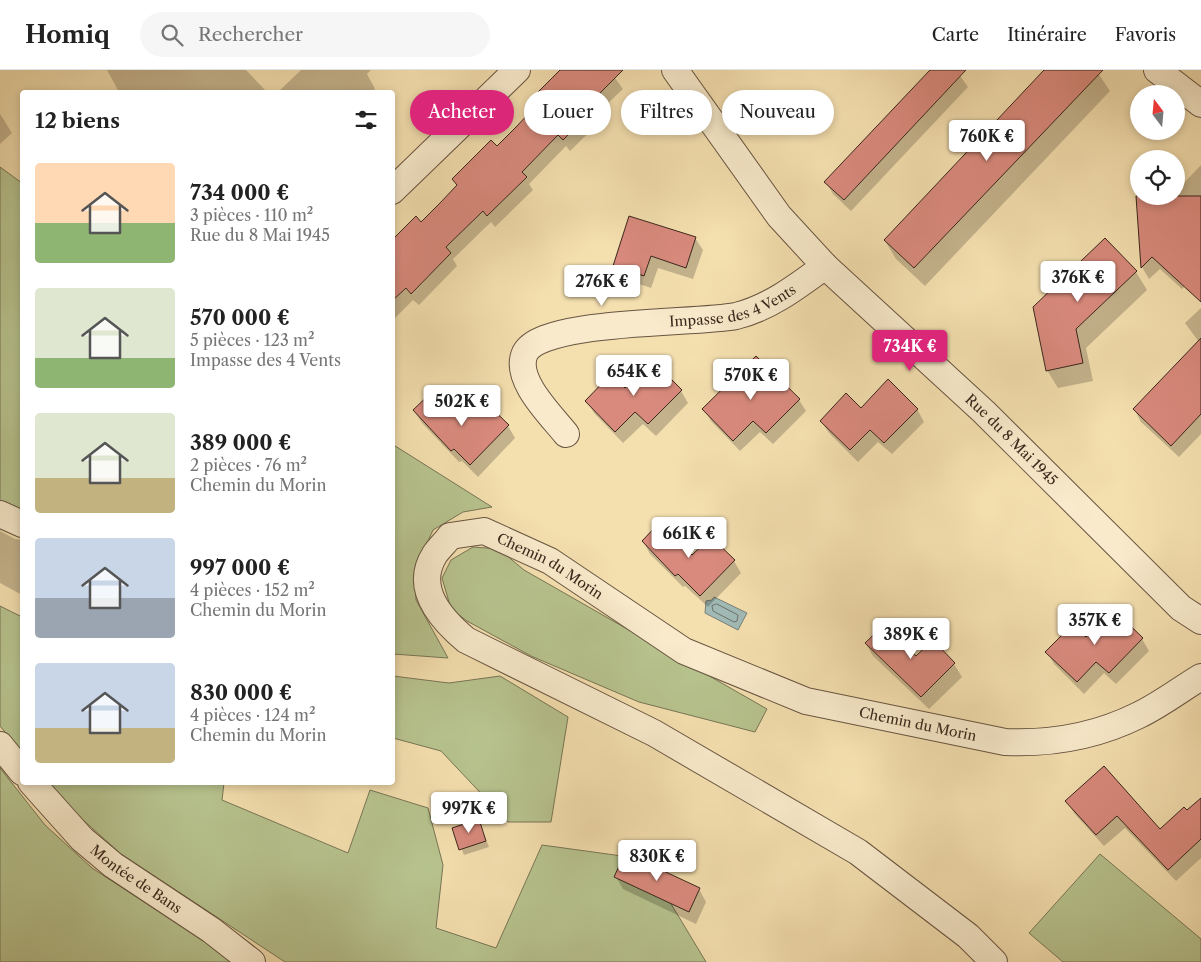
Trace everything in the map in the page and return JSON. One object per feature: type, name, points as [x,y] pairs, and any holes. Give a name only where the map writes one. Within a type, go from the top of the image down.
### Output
[{"type":"street","points":[[395,188],[517,70]]},
{"type":"street","name":"Rue du 8 Mai 1945","points":[[675,70],[779,216],[825,266],[984,412],[1181,608],[1201,621]]},
{"type":"street","points":[[1157,70],[1201,104]]},
{"type":"street","name":"Impasse des 4 Vents","points":[[566,434],[530,389],[525,377],[523,364],[526,352],[543,339],[575,330],[736,316],[788,294],[825,266]]},
{"type":"street","points":[[0,514],[20,523]]},
{"type":"street","name":"Chemin du Morin","points":[[994,962],[968,936],[858,852],[654,733],[466,640],[447,624],[432,604],[426,577],[434,555],[450,536],[484,531],[550,561],[684,651],[806,701],[1005,742],[1033,744],[1089,734],[1139,715],[1201,677]]},
{"type":"street","points":[[0,745],[20,770]]},
{"type":"street","name":"Montée de Bans","points":[[34,785],[82,839],[113,865],[211,930],[252,962]]},
{"type":"green space","points":[[0,167],[20,182],[20,513],[0,503]]},
{"type":"green space","points":[[395,446],[492,507],[463,512],[433,530],[415,570],[416,600],[448,658],[395,654]]},
{"type":"green space","points":[[473,547],[499,549],[524,570],[767,709],[755,732],[639,702],[531,656],[467,621],[451,609],[442,578],[451,560]]},
{"type":"green space","points":[[0,606],[20,616],[20,751],[0,726]]},
{"type":"green space","points":[[395,676],[449,683],[500,676],[568,717],[551,822],[508,822],[441,751],[395,739]]},
{"type":"green space","points":[[0,768],[45,825],[92,868],[236,962],[0,962]]},
{"type":"green space","points":[[50,785],[224,785],[222,800],[348,853],[370,790],[428,808],[443,865],[436,928],[496,948],[542,845],[644,859],[706,962],[285,962],[121,854],[73,811]]},
{"type":"green space","points":[[1100,854],[1201,939],[1201,962],[1063,962],[1029,933]]},
{"type":"water","points":[[714,597],[747,613],[738,630],[705,613],[706,601],[712,600]]},
{"type":"building","points":[[560,70],[623,70],[603,90],[540,90]]},
{"type":"building","points":[[930,70],[966,70],[844,200],[824,182]]},
{"type":"building","points":[[1044,70],[1103,70],[914,268],[884,240]]},
{"type":"building","points":[[524,119],[524,135],[558,135],[522,172],[527,177],[487,216],[483,211],[446,247],[451,253],[411,294],[406,288],[395,298],[395,237],[416,216],[421,222],[440,203],[457,185],[452,179],[491,140],[497,146],[508,135],[514,135],[516,127]]},
{"type":"building","points":[[558,135],[568,135],[563,140]]},
{"type":"building","points":[[1185,196],[1201,196],[1201,302],[1152,257],[1141,268],[1137,205],[1185,205]]},
{"type":"building","points":[[629,216],[696,237],[686,268],[651,256],[644,276],[613,266]]},
{"type":"building","points":[[1105,238],[1137,271],[1076,329],[1083,363],[1046,371],[1033,307]]},
{"type":"building","points":[[1201,338],[1201,414],[1171,446],[1133,409]]},
{"type":"building","points":[[756,356],[800,399],[766,433],[753,421],[733,441],[702,409]]},
{"type":"building","points":[[652,360],[682,390],[648,424],[635,412],[615,432],[585,401],[611,374],[625,388]]},
{"type":"building","points":[[888,379],[918,409],[884,443],[870,430],[850,450],[820,421],[846,393],[861,408]]},
{"type":"building","points":[[433,391],[463,421],[483,400],[509,425],[470,465],[454,449],[451,451],[413,410]]},
{"type":"building","points":[[660,522],[692,555],[711,537],[735,560],[700,596],[678,574],[675,576],[642,541]]},
{"type":"building","points":[[1113,609],[1143,638],[1109,673],[1096,662],[1077,682],[1045,652],[1072,625],[1086,637]]},
{"type":"building","points":[[885,624],[916,656],[933,640],[955,663],[921,697],[865,643]]},
{"type":"building","points":[[1104,766],[1160,829],[1184,807],[1187,810],[1201,798],[1201,839],[1168,870],[1117,816],[1096,835],[1065,801]]},
{"type":"building","points":[[479,819],[486,841],[459,850],[452,828]]},
{"type":"building","points":[[625,853],[700,888],[689,912],[614,877]]}]
